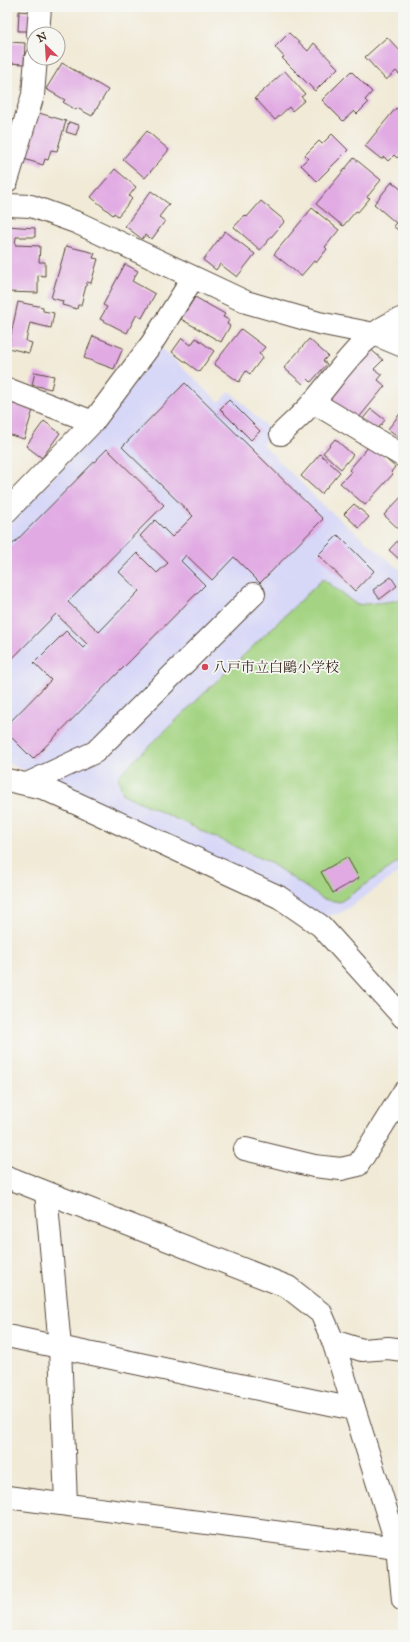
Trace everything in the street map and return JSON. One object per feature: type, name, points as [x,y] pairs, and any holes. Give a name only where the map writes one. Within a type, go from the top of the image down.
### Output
[{"type":"street","points":[[39,26],[40,7]]},
{"type":"street","points":[[7,181],[33,95],[35,66]]},
{"type":"street","points":[[7,205],[31,206],[78,223],[246,302],[319,322],[374,334],[403,346]]},
{"type":"street","points":[[7,511],[93,422],[152,343],[193,278]]},
{"type":"street","points":[[282,434],[313,402],[361,344],[392,322],[403,318]]},
{"type":"street","points":[[7,389],[93,422]]},
{"type":"street","points":[[313,402],[403,456]]},
{"type":"street","points":[[17,782],[95,752],[254,594]]},
{"type":"street","points":[[17,782],[43,788],[279,897],[321,926],[403,1017]]},
{"type":"street","points":[[245,1149],[314,1166],[341,1169],[358,1165],[403,1093]]},
{"type":"street","points":[[7,1177],[288,1287],[321,1313],[333,1341],[398,1548],[403,1600]]},
{"type":"street","points":[[46,1193],[60,1347],[66,1504]]},
{"type":"street","points":[[7,1336],[354,1409]]},
{"type":"street","points":[[333,1341],[362,1350],[388,1348],[403,1350]]},
{"type":"street","points":[[7,1496],[398,1548]]},
{"type":"shaded area","name":"八戸市立白鷗小学校","points":[[160,347],[219,402],[230,391],[272,432],[262,444],[325,507],[403,572],[403,870],[341,913],[323,917],[60,785],[7,763],[7,526],[104,425]]},
{"type":"green space","points":[[323,579],[357,605],[403,600],[403,859],[340,902],[323,899],[272,864],[123,794],[118,776]]},
{"type":"building","points":[[19,11],[30,12],[29,26],[26,26],[26,31],[18,31]]},
{"type":"building","points":[[289,33],[308,51],[314,43],[338,68],[315,91],[282,58],[284,57],[275,47]]},
{"type":"building","points":[[387,37],[403,54],[403,74],[401,76],[396,71],[386,80],[365,57]]},
{"type":"building","points":[[9,42],[25,43],[24,64],[8,63]]},
{"type":"building","points":[[66,65],[108,90],[92,116],[77,108],[76,110],[63,102],[65,100],[46,89],[60,66]]},
{"type":"building","points":[[285,71],[305,94],[301,97],[305,100],[292,111],[289,107],[275,120],[255,98]]},
{"type":"building","points":[[351,71],[372,92],[365,100],[368,103],[357,114],[354,111],[343,121],[322,100]]},
{"type":"building","points":[[396,108],[403,114],[403,151],[397,158],[394,155],[388,161],[384,157],[381,159],[365,146]]},
{"type":"building","points":[[39,113],[66,121],[57,151],[51,150],[48,160],[45,159],[43,165],[24,159]]},
{"type":"building","points":[[69,122],[79,125],[76,135],[66,132]]},
{"type":"building","points":[[147,131],[169,150],[145,178],[123,159]]},
{"type":"building","points":[[332,134],[348,150],[317,181],[301,165],[308,158],[305,155],[319,141],[322,144]]},
{"type":"building","points":[[354,158],[381,180],[367,197],[370,198],[343,226],[316,204]]},
{"type":"building","points":[[115,169],[136,187],[129,196],[132,199],[118,216],[114,213],[113,215],[91,197]]},
{"type":"building","points":[[392,182],[403,191],[403,234],[393,226],[396,223],[374,204]]},
{"type":"building","points":[[151,191],[169,204],[159,217],[165,221],[152,239],[145,235],[142,239],[125,226]]},
{"type":"building","points":[[261,201],[285,221],[260,250],[234,227],[245,215],[247,217]]},
{"type":"building","points":[[312,208],[339,230],[325,247],[327,249],[316,263],[314,261],[301,276],[274,254]]},
{"type":"building","points":[[7,226],[35,228],[35,237],[16,237],[15,245],[40,246],[39,262],[45,262],[45,276],[38,275],[38,293],[7,292]]},
{"type":"building","points":[[225,231],[255,254],[237,277],[220,264],[216,270],[203,260]]},
{"type":"building","points":[[66,246],[95,253],[93,258],[98,259],[91,283],[87,282],[81,305],[78,305],[77,309],[62,305],[63,301],[51,298]]},
{"type":"building","points":[[125,264],[138,271],[132,281],[155,294],[142,318],[137,314],[127,333],[100,319],[107,307],[103,305]]},
{"type":"building","points":[[195,297],[225,314],[223,317],[229,320],[227,324],[230,326],[221,342],[181,319]]},
{"type":"building","points":[[18,302],[43,307],[43,311],[54,313],[51,328],[30,323],[26,341],[32,343],[29,353],[8,348]]},
{"type":"building","points":[[241,329],[265,347],[259,354],[263,357],[250,374],[246,371],[239,382],[214,364]]},
{"type":"building","points":[[93,336],[123,348],[114,369],[84,358]]},
{"type":"building","points":[[182,338],[191,345],[196,338],[214,351],[199,372],[172,352]]},
{"type":"building","points":[[309,339],[328,356],[323,361],[327,364],[311,382],[308,379],[303,384],[284,368]]},
{"type":"building","points":[[368,347],[383,360],[374,369],[382,375],[378,380],[385,386],[357,420],[325,399]]},
{"type":"building","points":[[35,372],[54,376],[51,389],[32,385]]},
{"type":"building","points":[[185,383],[323,519],[260,583],[234,557],[212,580],[186,555],[181,561],[205,585],[33,759],[7,733],[7,725],[51,680],[34,663],[66,631],[83,648],[87,644],[56,614],[7,664],[7,550],[107,449],[164,505],[68,602],[99,632],[139,591],[119,572],[137,553],[157,573],[168,563],[140,536],[155,520],[172,537],[193,516],[122,447]]},
{"type":"building","points":[[229,400],[260,431],[251,440],[220,409]]},
{"type":"building","points":[[9,402],[33,410],[24,439],[7,434],[7,409]]},
{"type":"building","points":[[371,409],[385,420],[375,432],[362,420]]},
{"type":"building","points":[[403,410],[403,440],[388,429]]},
{"type":"building","points":[[44,421],[60,433],[42,458],[26,446]]},
{"type":"building","points":[[335,439],[353,455],[341,469],[323,453]]},
{"type":"building","points":[[370,445],[395,467],[391,472],[393,474],[365,505],[340,483],[351,472],[349,470]]},
{"type":"building","points":[[320,454],[340,472],[321,494],[301,476]]},
{"type":"building","points":[[403,495],[403,533],[384,515]]},
{"type":"building","points":[[354,504],[369,517],[359,528],[344,514]]},
{"type":"building","points":[[338,535],[374,571],[355,591],[318,555]]},
{"type":"building","points":[[402,536],[403,555],[399,559],[389,550]]},
{"type":"building","points":[[391,577],[397,586],[380,599],[373,590]]},
{"type":"building","points":[[347,857],[359,878],[333,893],[321,872]]},
{"type":"place","name":"八戸市立白鷗小学校","points":[[205,667]]}]
